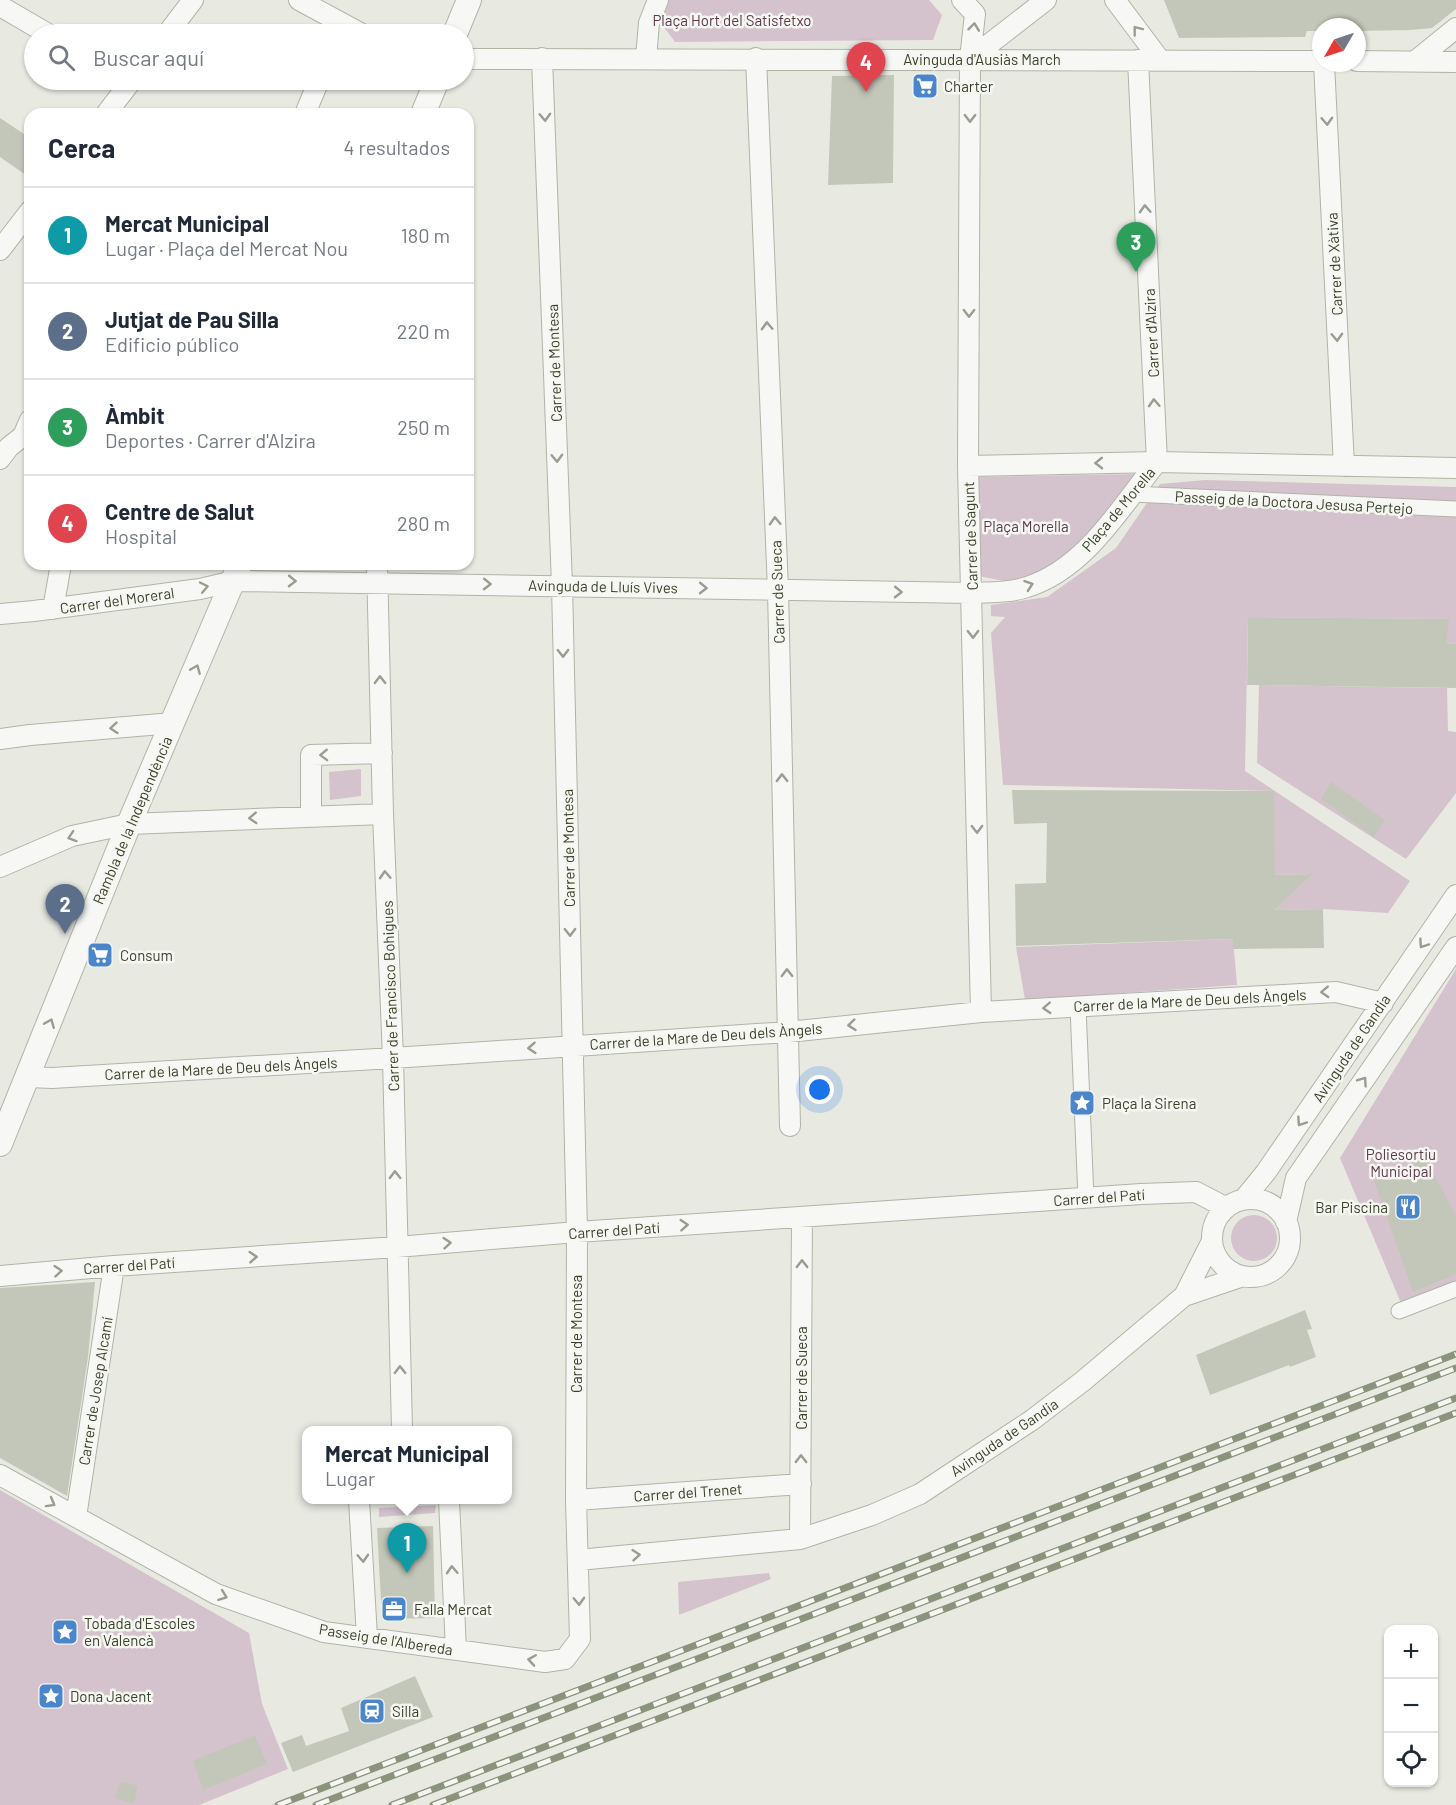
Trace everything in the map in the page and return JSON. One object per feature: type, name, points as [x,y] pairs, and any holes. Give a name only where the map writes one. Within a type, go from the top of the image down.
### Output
[{"type":"street","points":[[173,24],[191,0]]},
{"type":"street","points":[[298,0],[332,24]]},
{"type":"street","points":[[459,24],[469,0]]},
{"type":"street","points":[[645,58],[649,23],[658,0]]},
{"type":"street","name":"Carrer de Sagunt","points":[[963,0],[975,14],[970,59],[968,466],[981,1012]]},
{"type":"street","points":[[970,59],[1046,0]]},
{"type":"street","points":[[1115,0],[1160,60]]},
{"type":"street","points":[[0,6],[31,24]]},
{"type":"street","points":[[1414,62],[1456,28]]},
{"type":"street","name":"Avinguda d'Ausiàs March","points":[[474,58],[1312,62]]},
{"type":"street","name":"Carrer de Montesa","points":[[542,58],[562,585],[576,1232],[576,1500],[580,1639]]},
{"type":"street","name":"Carrer de Sueca","points":[[756,58],[778,590],[790,1126]]},
{"type":"street","name":"Carrer d'Alzira","points":[[1138,60],[1157,462]]},
{"type":"street","points":[[1366,61],[1456,62]]},
{"type":"street","name":"Carrer de Xàtiva","points":[[1324,72],[1344,466]]},
{"type":"street","points":[[110,108],[123,90]]},
{"type":"street","points":[[307,108],[315,90]]},
{"type":"street","points":[[425,108],[433,90]]},
{"type":"street","points":[[0,250],[23,235]]},
{"type":"street","points":[[0,459],[24,434]]},
{"type":"street","points":[[1157,462],[1456,468]]},
{"type":"street","name":"Plaça de Morella","points":[[968,466],[1157,462]]},
{"type":"street","name":"Plaça de Morella","points":[[972,593],[1026,588],[1056,574],[1090,546],[1157,462]]},
{"type":"street","name":"Passeig de la Doctora Jesusa Pertejo","points":[[1132,494],[1456,509]]},
{"type":"street","points":[[53,609],[60,570]]},
{"type":"street","name":"Avinguda de Lluís Vives","points":[[237,572],[378,573],[562,585],[972,593]]},
{"type":"street","name":"Carrer del Moreral","points":[[0,614],[200,589],[237,572]]},
{"type":"street","name":"Rambla de la Independència","points":[[0,1144],[7,1110],[28,1077],[129,824],[237,572]]},
{"type":"street","name":"Carrer de Francisco Bohigues","points":[[378,573],[383,814],[404,1426]]},
{"type":"street","points":[[0,739],[173,723]]},
{"type":"street","points":[[312,816],[311,755],[382,753]]},
{"type":"street","points":[[0,867],[72,836],[129,824],[383,814]]},
{"type":"street","name":"Avinguda de Gandia","points":[[1244,1199],[1266,1172],[1456,895]]},
{"type":"street","name":"Avinguda de Gandia","points":[[1286,1222],[1296,1178],[1456,947]]},
{"type":"street","name":"Carrer de la Mare de Deu dels Àngels","points":[[28,1077],[52,1078],[393,1058],[788,1032],[981,1012],[1078,1006],[1336,992],[1383,1003]]},
{"type":"street","points":[[1078,1006],[1086,1198]]},
{"type":"street","name":"Carrer del Patí","points":[[0,1276],[576,1232],[1086,1198],[1196,1192],[1225,1207]]},
{"type":"street","points":[[1244,1199],[1258,1199],[1272,1205],[1282,1214],[1286,1222],[1290,1232],[1290,1246],[1282,1263],[1268,1274],[1251,1278],[1240,1277],[1220,1264],[1213,1252],[1212,1229],[1219,1214],[1225,1207],[1244,1199]]},
{"type":"street","name":"Carrer de Sueca","points":[[800,1539],[802,1217]]},
{"type":"street","name":"Avinguda de Gandia","points":[[1184,1296],[1211,1243]]},
{"type":"street","name":"Carrer de Josep Alcamí","points":[[76,1517],[114,1266]]},
{"type":"street","name":"Avinguda de Gandia","points":[[800,1539],[872,1515],[920,1494],[1032,1420],[1083,1381],[1184,1296],[1240,1277]]},
{"type":"street","points":[[1399,1311],[1456,1289]]},
{"type":"street","name":"Passeig de l'Albereda","points":[[0,1475],[216,1593],[324,1632],[545,1662],[565,1659],[580,1639]]},
{"type":"street","name":"Carrer del Trenet","points":[[576,1500],[801,1484]]},
{"type":"street","points":[[359,1504],[367,1637]]},
{"type":"street","points":[[449,1504],[456,1650]]},
{"type":"street","points":[[578,1560],[800,1539]]},
{"type":"green space","name":"Plaça Hort del Satisfetxo","points":[[666,0],[929,0],[942,15],[933,40],[675,42],[658,19]]},
{"type":"green space","name":"Plaça Morella","points":[[1137,474],[1084,539],[1051,569],[1034,578],[1018,582],[977,576],[976,477]]},
{"type":"green space","points":[[1205,480],[1456,487],[1456,644],[1447,643],[1448,619],[1248,617],[1245,771],[1410,881],[1388,913],[1323,909],[1275,910],[1311,874],[1274,875],[1274,791],[1003,785],[991,633],[1005,617],[991,616],[991,605],[1047,597],[1116,548],[1160,484]]},
{"type":"green space","points":[[1259,685],[1447,688],[1448,731],[1456,732],[1456,793],[1406,859],[1257,763]]},
{"type":"green space","points":[[361,769],[361,796],[330,800],[329,772]]},
{"type":"green space","points":[[1233,939],[1237,985],[1025,1000],[1016,947]]},
{"type":"green space","name":"Poliesortiu Municipal","points":[[1456,969],[1456,1281],[1401,1303],[1340,1158]]},
{"type":"green space","points":[[1254,1215],[1270,1222],[1277,1238],[1270,1254],[1254,1261],[1238,1254],[1231,1238],[1238,1222]]},
{"type":"green space","points":[[0,1490],[249,1633],[262,1704],[288,1769],[199,1805],[0,1805]]},
{"type":"green space","points":[[436,1505],[435,1513],[379,1517],[379,1508]]},
{"type":"green space","points":[[769,1573],[771,1579],[679,1615],[678,1582]]},
{"type":"building","points":[[1164,0],[1456,0],[1456,9],[1432,28],[1366,31],[1366,18],[1312,18],[1312,31],[1307,31],[1305,37],[1179,38]]},
{"type":"building","points":[[894,75],[893,183],[828,185],[832,76]]},
{"type":"building","points":[[0,118],[24,134],[24,174],[0,157]]},
{"type":"building","points":[[1248,617],[1449,619],[1447,643],[1456,644],[1456,688],[1247,685]]},
{"type":"building","points":[[1331,782],[1385,820],[1374,837],[1321,799]]},
{"type":"building","points":[[1012,790],[1274,791],[1275,875],[1312,874],[1275,910],[1323,909],[1324,948],[1233,949],[1233,939],[1016,946],[1015,884],[1046,883],[1047,823],[1014,824]]},
{"type":"building","points":[[1425,1157],[1456,1216],[1456,1274],[1413,1292],[1374,1180]]},
{"type":"building","points":[[95,1282],[88,1357],[67,1496],[0,1458],[0,1288]]},
{"type":"building","points":[[1305,1310],[1312,1329],[1307,1330],[1316,1357],[1210,1395],[1196,1355]]},
{"type":"building","points":[[433,1526],[435,1618],[382,1619],[377,1528]]},
{"type":"building","points":[[415,1676],[433,1717],[293,1772],[281,1743],[302,1735],[306,1746],[349,1731],[341,1708]]},
{"type":"building","points":[[255,1735],[267,1764],[203,1790],[193,1761]]},
{"type":"building","points":[[121,1781],[138,1786],[134,1804],[115,1798]]},
{"type":"railway","points":[[278,1805],[1456,1354]]},
{"type":"railway","points":[[316,1805],[1456,1368]]},
{"type":"railway","points":[[392,1805],[1456,1398]]},
{"type":"railway","points":[[433,1805],[1456,1413]]},
{"type":"place","name":"Charter","points":[[925,86]]},
{"type":"place","name":"Centre de Salut","points":[[866,92]]},
{"type":"place","name":"Àmbit","points":[[1136,272]]},
{"type":"place","name":"Jutjat de Pau Silla","points":[[65,934]]},
{"type":"place","name":"Consum","points":[[100,955]]},
{"type":"place","name":"Plaça la Sirena","points":[[1082,1103]]},
{"type":"place","name":"Bar Piscina","points":[[1408,1207]]},
{"type":"place","name":"Mercat Municipal","points":[[407,1573]]},
{"type":"place","name":"Falla Mercat","points":[[394,1609]]},
{"type":"place","name":"Tobada d'Escoles en Valencà","points":[[65,1632]]},
{"type":"place","name":"Dona Jacent","points":[[51,1696]]},
{"type":"place","name":"Silla","points":[[372,1711]]}]
